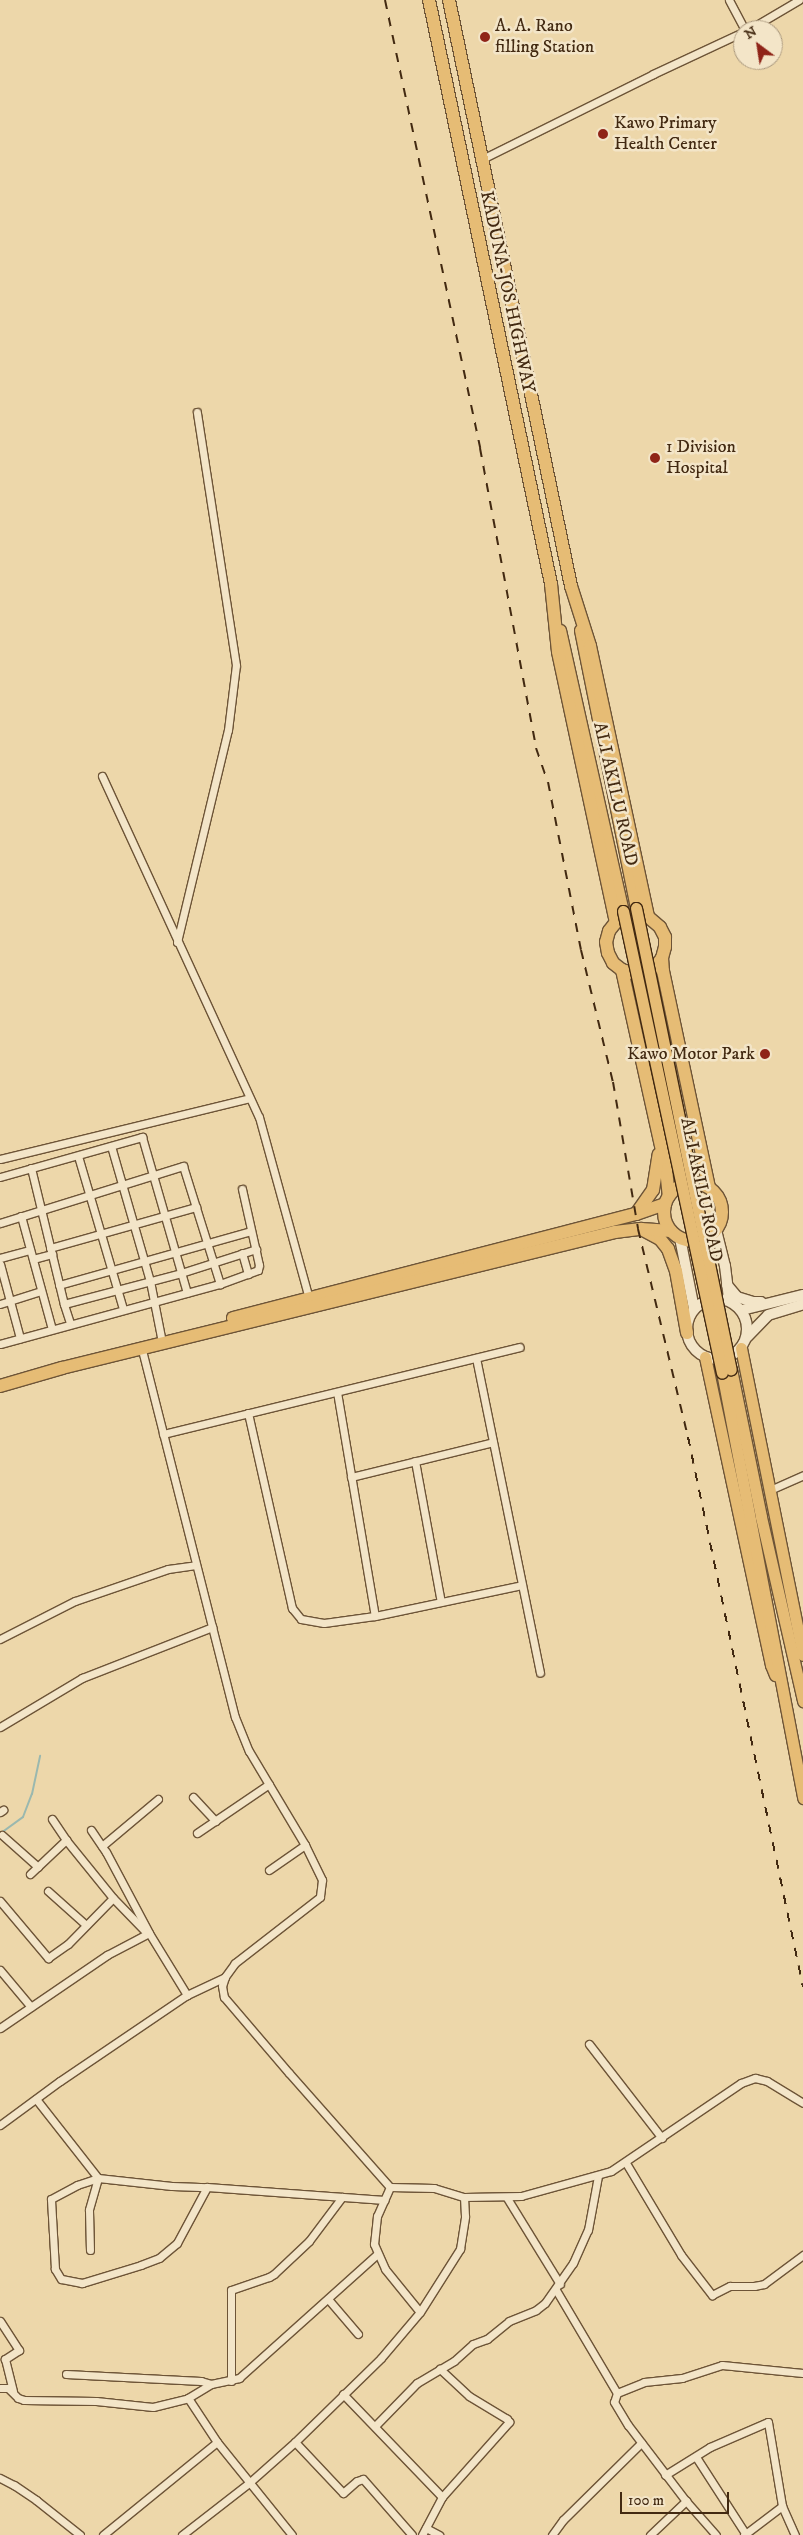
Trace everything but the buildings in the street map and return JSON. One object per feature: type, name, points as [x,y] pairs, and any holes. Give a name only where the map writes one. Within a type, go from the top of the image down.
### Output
[{"type":"highway","name":"KADUNA-JOS HIGHWAY","points":[[429,0],[551,588],[558,652],[616,922]]},
{"type":"highway","name":"KADUNA-JOS HIGHWAY","points":[[449,0],[570,583],[590,646],[648,917]]},
{"type":"highway","points":[[551,588],[570,583]]},
{"type":"highway","points":[[637,915],[648,917],[660,927],[665,937],[665,948],[662,958],[655,967],[644,972],[633,974],[622,970],[613,963],[608,953],[606,942],[610,931],[616,922],[625,917],[637,915]]},
{"type":"highway","points":[[662,958],[709,1188]]},
{"type":"highway","points":[[622,970],[661,1147],[667,1200],[664,1214],[676,1235]]},
{"type":"highway","points":[[636,1214],[653,1190],[661,1147]]},
{"type":"highway","points":[[0,1378],[636,1214],[667,1200],[677,1188],[688,1184],[699,1183],[709,1188],[718,1196],[722,1207],[722,1220],[716,1230],[708,1237],[698,1241],[641,1228],[616,1232],[142,1350],[62,1368],[0,1386]]},
{"type":"highway","points":[[641,1228],[660,1239],[668,1249],[676,1272],[686,1333]]},
{"type":"main road","name":"ALI AKILU ROAD","points":[[570,583],[727,1371],[803,1798]]},
{"type":"main road","name":"ALI AKILU ROAD","points":[[551,588],[803,1701]]},
{"type":"main road","points":[[716,1230],[729,1300]]},
{"type":"main road","points":[[676,1235],[694,1309]]},
{"type":"main road","points":[[727,1285],[737,1296],[753,1302],[780,1301]]},
{"type":"main road","points":[[742,1310],[803,1295]]},
{"type":"main road","points":[[747,1337],[747,1319],[742,1310],[729,1300],[716,1298],[704,1301],[694,1309],[688,1320],[686,1333],[693,1348],[705,1357],[718,1360],[731,1356],[741,1348],[747,1337],[768,1315],[803,1304]]},
{"type":"main road","points":[[741,1348],[803,1656],[800,1687]]},
{"type":"main road","points":[[705,1357],[770,1665],[784,1692]]},
{"type":"street","points":[[729,0],[739,20]]},
{"type":"street","points":[[764,20],[799,0]]},
{"type":"street","points":[[482,159],[733,37]]},
{"type":"street","points":[[177,942],[228,730],[236,665],[197,412]]},
{"type":"street","points":[[102,776],[259,1117],[309,1299]]},
{"type":"street","points":[[0,1159],[250,1098]]},
{"type":"street","points":[[0,1176],[142,1137],[187,1293]]},
{"type":"street","points":[[111,1146],[150,1281],[161,1337]]},
{"type":"street","points":[[78,1156],[123,1309]]},
{"type":"street","points":[[0,1223],[183,1166],[220,1284]]},
{"type":"street","points":[[31,1168],[70,1324]]},
{"type":"street","points":[[0,1344],[154,1300],[220,1284],[259,1268],[242,1189]]},
{"type":"street","points":[[33,1260],[51,1251],[101,1234],[196,1207]]},
{"type":"street","points":[[21,1216],[52,1329]]},
{"type":"street","points":[[59,1285],[176,1254],[251,1231]]},
{"type":"street","points":[[64,1304],[181,1273],[256,1249]]},
{"type":"street","points":[[0,1258],[30,1250]]},
{"type":"street","points":[[242,1253],[248,1274]]},
{"type":"street","points":[[0,1264],[20,1338]]},
{"type":"street","points":[[0,1304],[41,1291]]},
{"type":"street","points":[[163,1434],[520,1347]]},
{"type":"street","points":[[142,1350],[235,1717],[249,1750],[305,1845],[322,1880],[320,1897],[235,1963],[225,1977],[222,1986],[224,1997],[390,2187],[434,2188],[464,2197],[507,2198],[521,2196],[598,2176],[626,2162],[741,2083],[756,2078],[767,2081],[803,2103]]},
{"type":"street","points":[[476,1358],[540,1673]]},
{"type":"street","points":[[337,1392],[375,1616]]},
{"type":"street","points":[[248,1413],[292,1608],[300,1619],[324,1623],[375,1616],[522,1585]]},
{"type":"street","points":[[351,1477],[493,1442]]},
{"type":"street","points":[[415,1461],[441,1602]]},
{"type":"street","points":[[770,1490],[803,1475]]},
{"type":"street","points":[[0,1639],[75,1601],[168,1569],[196,1565]]},
{"type":"street","points":[[0,1727],[82,1678],[212,1628]]},
{"type":"street","points":[[198,1833],[269,1784]]},
{"type":"street","points":[[193,1797],[215,1821]]},
{"type":"street","points":[[102,1846],[158,1799]]},
{"type":"street","points":[[52,1819],[66,1840],[114,1898],[147,1932]]},
{"type":"street","points":[[91,1830],[133,1900],[147,1932],[187,1995]]},
{"type":"street","points":[[2,1835],[38,1867]]},
{"type":"street","points":[[30,1874],[66,1840]]},
{"type":"street","points":[[269,1870],[305,1845]]},
{"type":"street","points":[[48,1891],[86,1924]]},
{"type":"street","points":[[0,1901],[48,1958],[68,1944],[114,1898]]},
{"type":"street","points":[[0,2028],[107,1955],[147,1932]]},
{"type":"street","points":[[0,1970],[31,2007]]},
{"type":"street","points":[[0,2125],[36,2098],[187,1995],[225,1977]]},
{"type":"street","points":[[589,2044],[662,2138]]},
{"type":"street","points":[[36,2098],[98,2178]]},
{"type":"street","points":[[626,2162],[681,2256],[712,2295],[730,2286],[764,2284],[803,2255]]},
{"type":"street","points":[[375,2426],[416,2383],[454,2361],[473,2344],[487,2339],[509,2321],[536,2310],[558,2287],[573,2264],[588,2230],[598,2176]]},
{"type":"street","points":[[207,2187],[177,2243],[164,2255],[141,2266],[82,2283],[61,2279],[55,2269],[51,2199],[77,2185],[98,2178],[153,2184],[207,2187],[384,2200]]},
{"type":"street","points":[[90,2250],[89,2210],[98,2178]]},
{"type":"street","points":[[390,2187],[377,2216],[374,2244],[377,2254],[397,2285],[420,2312]]},
{"type":"street","points":[[231,2381],[231,2290],[274,2274],[310,2241],[342,2197]]},
{"type":"street","points":[[182,2535],[250,2482],[294,2442],[380,2358],[420,2312],[460,2249],[465,2216],[464,2197]]},
{"type":"street","points":[[507,2198],[617,2393],[616,2405],[641,2443],[686,2501],[716,2535]]},
{"type":"street","points":[[0,2321],[20,2350],[5,2359],[13,2391],[18,2398],[24,2400],[87,2400],[153,2407],[188,2398],[211,2384],[231,2381],[249,2371],[287,2333],[328,2300],[377,2254]]},
{"type":"street","points":[[328,2300],[358,2334]]},
{"type":"street","points":[[617,2393],[644,2382],[682,2378],[722,2365],[803,2373]]},
{"type":"street","points":[[439,2535],[424,2532],[442,2497],[509,2422],[469,2396],[440,2369]]},
{"type":"street","points":[[66,2374],[201,2381],[211,2384]]},
{"type":"street","points":[[0,2388],[8,2388],[13,2391]]},
{"type":"street","points":[[344,2394],[406,2462],[442,2497]]},
{"type":"street","points":[[188,2398],[217,2442],[292,2535]]},
{"type":"street","points":[[666,2475],[710,2447],[768,2422],[782,2506],[795,2535]]},
{"type":"street","points":[[103,2535],[217,2442]]},
{"type":"street","points":[[294,2442],[343,2493],[357,2481],[363,2479],[412,2535]]},
{"type":"street","points":[[552,2535],[563,2520],[641,2443]]},
{"type":"street","points":[[696,2457],[744,2534],[782,2506]]},
{"type":"street","points":[[1,2479],[36,2500],[80,2535]]},
{"type":"street","points":[[650,2535],[686,2501]]},
{"type":"waterway","points":[[1,1833],[23,1817],[32,1794],[40,1756]]},
{"type":"railway","points":[[385,0],[480,448],[536,748],[548,782],[581,950],[613,1082],[638,1229],[688,1437],[803,1987]]},
{"type":"place","name":"A. A. Rano filling Station","points":[[485,37]]},
{"type":"place","name":"Kawo Primary Health Center","points":[[603,134]]},
{"type":"place","name":"1 Division Hospital","points":[[655,458]]},
{"type":"place","name":"Kawo Motor Park","points":[[765,1054]]}]
